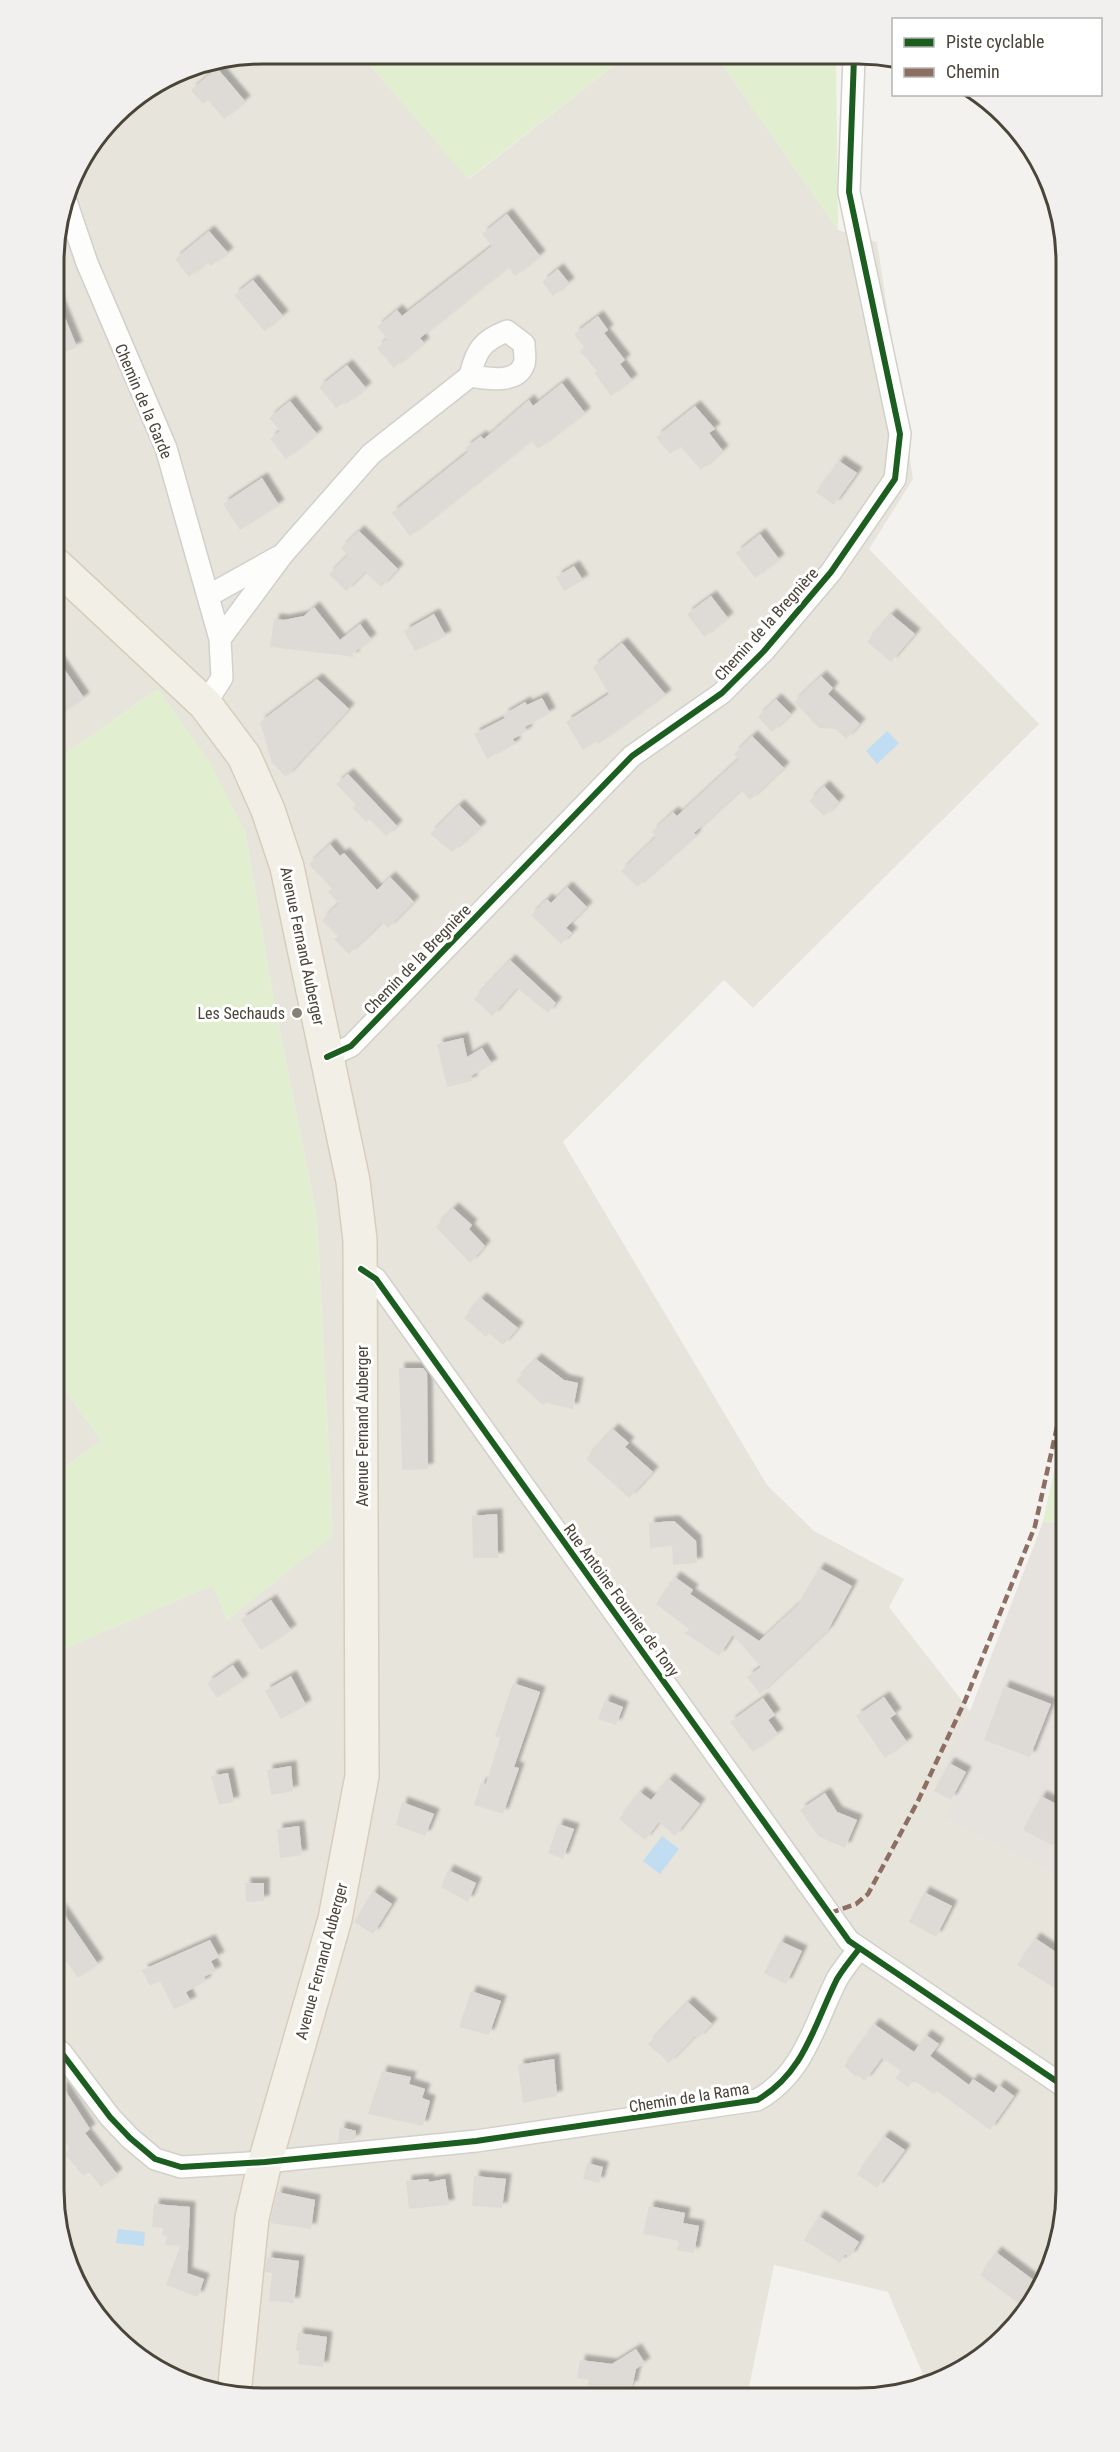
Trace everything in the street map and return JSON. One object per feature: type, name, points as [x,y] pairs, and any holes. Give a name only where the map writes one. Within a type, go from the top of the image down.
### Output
[{"type":"main road","name":"Avenue Fernand Auberger","points":[[65,573],[205,704],[244,756],[268,810],[287,867],[353,1182],[361,1269],[362,1776],[335,1919],[265,2162],[252,2218],[235,2380]]},
{"type":"street","name":"Chemin de la Bregnière","points":[[327,1057],[351,1046],[632,756],[722,693],[764,651],[831,572],[895,479],[900,434],[849,192],[854,64]]},
{"type":"street","name":"Chemin de la Garde","points":[[70,213],[107,313],[166,448],[220,639],[222,678],[205,704]]},
{"type":"street","points":[[220,639],[283,554],[371,454],[470,376]]},
{"type":"street","points":[[208,596],[283,554]]},
{"type":"street","name":"Rue Antoine Fournier de Tony","points":[[361,1269],[376,1278],[849,1941],[859,1949]]},
{"type":"street","points":[[859,1949],[1055,2080]]},
{"type":"street","name":"Chemin de la Rama","points":[[64,2056],[110,2117],[155,2159],[181,2167],[265,2162],[476,2141],[757,2100],[784,2082],[795,2069],[838,1977],[859,1949]]},
{"type":"shaded area","points":[[369,64],[469,179],[616,64],[722,64],[838,230],[877,242],[913,479],[869,549],[1039,724],[753,1008],[724,980],[563,1142],[767,1485],[814,1531],[904,1579],[889,1607],[970,1711],[932,1793],[956,1802],[1055,1874],[1055,2202],[1049,2241],[1035,2277],[1006,2320],[967,2354],[933,2372],[923,2376],[888,2292],[774,2265],[749,2388],[263,2388],[237,2386],[199,2377],[153,2354],[114,2320],[85,2277],[71,2241],[64,2189],[64,1649],[213,1585],[227,1620],[333,1535],[317,1217],[275,1006],[245,831],[158,689],[65,754],[65,250],[68,224],[80,187],[98,153],[132,114],[164,91],[211,71],[237,66]]},
{"type":"shaded area","points":[[64,1389],[101,1441],[64,1467]]},
{"type":"shaded area","points":[[1043,1522],[1055,1523],[1055,1874],[946,1818],[955,1802],[931,1793],[970,1711]]},
{"type":"green space","points":[[371,64],[616,64],[468,179]]},
{"type":"green space","points":[[722,64],[836,64],[838,230]]},
{"type":"green space","points":[[158,689],[210,762],[245,831],[275,1006],[317,1217],[333,1536],[227,1620],[213,1585],[64,1649],[64,1467],[101,1441],[64,1389],[65,754]]},
{"type":"green space","points":[[1055,1465],[1055,1523],[1043,1522]]},
{"type":"water","points":[[887,731],[899,743],[877,764],[866,751]]},
{"type":"water","points":[[662,1836],[679,1849],[660,1874],[643,1861]]},
{"type":"water","points":[[118,2229],[145,2232],[144,2246],[116,2243]]},
{"type":"building","points":[[218,69],[245,101],[224,119],[208,100],[203,104],[191,90]]},
{"type":"building","points":[[507,214],[540,256],[515,276],[508,267],[420,338],[424,343],[394,368],[377,348],[387,339],[377,327],[397,310],[402,316],[492,246],[482,234]]},
{"type":"building","points":[[209,231],[228,253],[211,266],[207,262],[189,277],[175,259]]},
{"type":"building","points":[[558,269],[569,283],[553,296],[542,282]]},
{"type":"building","points":[[253,280],[283,316],[264,331],[234,295]]},
{"type":"building","points":[[598,316],[608,330],[604,333],[625,360],[620,364],[632,380],[611,396],[594,373],[597,371],[580,351],[584,347],[574,334]]},
{"type":"building","points":[[65,317],[77,347],[65,352]]},
{"type":"building","points":[[347,365],[366,388],[346,404],[344,402],[336,408],[319,387]]},
{"type":"building","points":[[562,383],[585,413],[538,449],[531,441],[410,536],[392,513],[468,452],[465,448],[481,436],[484,439],[529,400],[533,406]]},
{"type":"building","points":[[290,401],[317,434],[286,459],[270,439],[280,431],[269,418]]},
{"type":"building","points":[[695,406],[715,429],[709,433],[723,451],[701,470],[680,446],[670,454],[656,437]]},
{"type":"building","points":[[839,461],[857,473],[834,505],[816,492]]},
{"type":"building","points":[[262,478],[279,505],[240,530],[223,504]]},
{"type":"building","points":[[359,531],[398,569],[381,587],[365,572],[346,591],[329,574],[348,555],[341,548]]},
{"type":"building","points":[[760,534],[779,559],[755,578],[736,553]]},
{"type":"building","points":[[574,566],[583,580],[564,591],[556,577]]},
{"type":"building","points":[[711,596],[728,618],[704,637],[687,614]]},
{"type":"building","points":[[314,607],[340,640],[360,624],[371,639],[352,654],[355,657],[270,647],[274,619],[284,620],[304,616]]},
{"type":"building","points":[[434,614],[446,636],[415,651],[404,631]]},
{"type":"building","points":[[891,614],[915,634],[891,662],[867,642]]},
{"type":"building","points":[[622,643],[666,695],[598,744],[596,741],[583,750],[566,722],[609,694],[593,667]]},
{"type":"building","points":[[65,670],[84,698],[65,711]]},
{"type":"building","points":[[821,676],[833,688],[828,694],[860,724],[846,739],[836,729],[819,728],[794,702]]},
{"type":"building","points":[[317,679],[349,709],[286,777],[272,763],[260,722]]},
{"type":"building","points":[[542,698],[550,713],[525,727],[527,731],[513,739],[515,744],[487,759],[474,734],[505,718],[503,715],[525,702],[527,705]]},
{"type":"building","points":[[776,699],[791,714],[772,732],[758,717]]},
{"type":"building","points":[[752,736],[784,768],[750,800],[741,790],[694,833],[696,835],[637,887],[621,871],[656,837],[652,832],[673,812],[677,816],[739,759],[734,754]]},
{"type":"building","points":[[348,774],[397,826],[386,836],[369,819],[366,822],[353,808],[356,805],[336,784]]},
{"type":"building","points":[[824,786],[839,802],[824,816],[809,801]]},
{"type":"building","points":[[459,805],[481,827],[452,852],[430,834]]},
{"type":"building","points":[[330,844],[340,856],[344,853],[377,890],[390,877],[414,902],[388,928],[382,922],[349,954],[334,939],[338,936],[322,920],[339,903],[328,892],[332,889],[309,864]]},
{"type":"building","points":[[567,887],[587,907],[566,928],[572,933],[561,944],[531,915],[547,899],[551,903]]},
{"type":"building","points":[[510,960],[556,1003],[548,1013],[517,988],[492,1016],[474,999]]},
{"type":"building","points":[[463,1038],[467,1057],[482,1048],[492,1064],[471,1076],[472,1081],[447,1087],[437,1044]]},
{"type":"building","points":[[453,1208],[472,1225],[469,1229],[485,1246],[470,1263],[436,1227]]},
{"type":"building","points":[[481,1298],[518,1328],[503,1345],[489,1333],[486,1337],[464,1318]]},
{"type":"building","points":[[536,1359],[564,1380],[578,1383],[573,1409],[546,1403],[543,1405],[516,1381]]},
{"type":"building","points":[[399,1368],[423,1368],[427,1373],[428,1469],[402,1470]]},
{"type":"building","points":[[613,1429],[629,1443],[625,1447],[653,1472],[629,1498],[586,1459]]},
{"type":"building","points":[[497,1514],[498,1558],[473,1558],[472,1516]]},
{"type":"building","points":[[674,1521],[696,1541],[697,1563],[673,1565],[672,1546],[650,1548],[649,1523]]},
{"type":"building","points":[[819,1568],[852,1586],[828,1630],[760,1694],[747,1677],[761,1667],[733,1635],[719,1656],[685,1633],[689,1629],[656,1604],[675,1577],[693,1590],[690,1594],[759,1641],[798,1605]]},
{"type":"building","points":[[271,1600],[291,1630],[261,1650],[241,1620]]},
{"type":"building","points":[[233,1665],[243,1680],[217,1698],[207,1683]]},
{"type":"building","points":[[291,1676],[306,1705],[281,1719],[265,1691]]},
{"type":"building","points":[[513,1683],[540,1692],[514,1767],[519,1768],[503,1814],[474,1805],[481,1783],[486,1784],[500,1738],[495,1736]]},
{"type":"building","points":[[1004,1686],[1051,1704],[1030,1757],[984,1740]]},
{"type":"building","points":[[884,1697],[896,1714],[890,1718],[907,1742],[885,1758],[856,1716]]},
{"type":"building","points":[[763,1698],[775,1715],[768,1720],[778,1734],[753,1752],[730,1722]]},
{"type":"building","points":[[605,1700],[623,1707],[616,1725],[598,1719]]},
{"type":"building","points":[[949,1763],[966,1772],[951,1800],[934,1791]]},
{"type":"building","points":[[291,1766],[293,1791],[271,1795],[267,1770]]},
{"type":"building","points":[[228,1773],[234,1802],[219,1805],[211,1776]]},
{"type":"building","points":[[669,1779],[700,1804],[675,1836],[659,1822],[645,1840],[619,1819],[640,1792],[651,1800]]},
{"type":"building","points":[[825,1793],[837,1812],[857,1820],[845,1848],[818,1836],[800,1810]]},
{"type":"building","points":[[1041,1796],[1055,1803],[1055,1842],[1053,1846],[1023,1830]]},
{"type":"building","points":[[402,1802],[434,1814],[425,1836],[396,1825]]},
{"type":"building","points":[[558,1824],[574,1829],[563,1859],[548,1853]]},
{"type":"building","points":[[299,1826],[302,1855],[280,1858],[277,1829]]},
{"type":"building","points":[[448,1870],[476,1883],[468,1902],[441,1887]]},
{"type":"building","points":[[245,1883],[264,1883],[264,1901],[246,1902]]},
{"type":"building","points":[[373,1891],[392,1904],[373,1934],[354,1922]]},
{"type":"building","points":[[924,1892],[952,1906],[936,1937],[909,1922]]},
{"type":"building","points":[[64,1914],[98,1964],[78,1978],[64,1958]]},
{"type":"building","points":[[1035,1938],[1055,1951],[1055,1988],[1017,1965]]},
{"type":"building","points":[[210,1940],[219,1957],[211,1961],[216,1971],[204,1977],[206,1981],[186,1992],[191,2002],[174,2009],[160,1981],[150,1986],[142,1970]]},
{"type":"building","points":[[780,1941],[802,1951],[786,1984],[764,1973]]},
{"type":"building","points":[[471,1991],[501,2001],[489,2035],[459,2027]]},
{"type":"building","points":[[688,2002],[712,2024],[698,2038],[695,2036],[669,2063],[648,2044]]},
{"type":"building","points":[[874,2024],[914,2052],[926,2035],[939,2044],[930,2056],[969,2085],[973,2079],[994,2093],[999,2085],[1014,2096],[990,2130],[937,2091],[934,2094],[913,2080],[908,2087],[895,2078],[901,2071],[882,2058],[865,2081],[857,2075],[856,2077],[844,2066]]},
{"type":"building","points":[[554,2059],[557,2096],[523,2103],[518,2065]]},
{"type":"building","points":[[382,2071],[411,2077],[409,2084],[425,2089],[422,2098],[430,2101],[423,2126],[368,2114]]},
{"type":"building","points":[[64,2089],[90,2129],[85,2133],[117,2174],[101,2187],[89,2172],[83,2176],[64,2153],[70,2149],[64,2140]]},
{"type":"building","points":[[340,2127],[356,2131],[354,2140],[338,2142]]},
{"type":"building","points":[[884,2136],[905,2150],[877,2188],[857,2174]]},
{"type":"building","points":[[587,2163],[603,2167],[599,2183],[583,2179]]},
{"type":"building","points":[[474,2176],[506,2179],[502,2208],[472,2206]]},
{"type":"building","points":[[428,2179],[429,2182],[445,2179],[449,2205],[409,2209],[406,2181]]},
{"type":"building","points":[[277,2192],[315,2200],[311,2229],[270,2223]]},
{"type":"building","points":[[154,2204],[190,2207],[187,2273],[204,2279],[198,2297],[166,2285],[180,2246],[165,2245],[167,2236],[162,2235],[163,2228],[152,2227]]},
{"type":"building","points":[[649,2206],[685,2213],[683,2223],[699,2226],[694,2253],[677,2250],[679,2241],[643,2234]]},
{"type":"building","points":[[819,2216],[859,2242],[850,2257],[845,2254],[840,2263],[804,2240]]},
{"type":"building","points":[[996,2252],[1033,2280],[1019,2304],[980,2275]]},
{"type":"building","points":[[267,2257],[299,2261],[294,2303],[269,2301],[272,2273],[265,2272]]},
{"type":"building","points":[[298,2333],[327,2337],[323,2367],[298,2364],[299,2351],[296,2351]]},
{"type":"building","points":[[636,2349],[645,2363],[636,2369],[632,2387],[628,2388],[587,2388],[589,2380],[577,2378],[580,2360],[612,2364]]},
{"type":"marked path","points":[[830,1913],[856,1904],[868,1894],[918,1801],[965,1701],[1035,1526],[1055,1434]]},
{"type":"cycle path","points":[[327,1057],[351,1046],[632,756],[722,693],[764,651],[831,572],[895,479],[900,434],[849,192],[854,64]]},
{"type":"cycle path","points":[[361,1269],[376,1279],[849,1941],[1055,2080]]},
{"type":"cycle path","points":[[64,2056],[110,2117],[130,2138],[155,2159],[181,2167],[265,2162],[476,2141],[757,2100],[786,2077],[797,2062],[814,2031],[837,1979],[859,1949]]},
{"type":"place","name":"Les Sechauds","points":[[297,1013]]}]
